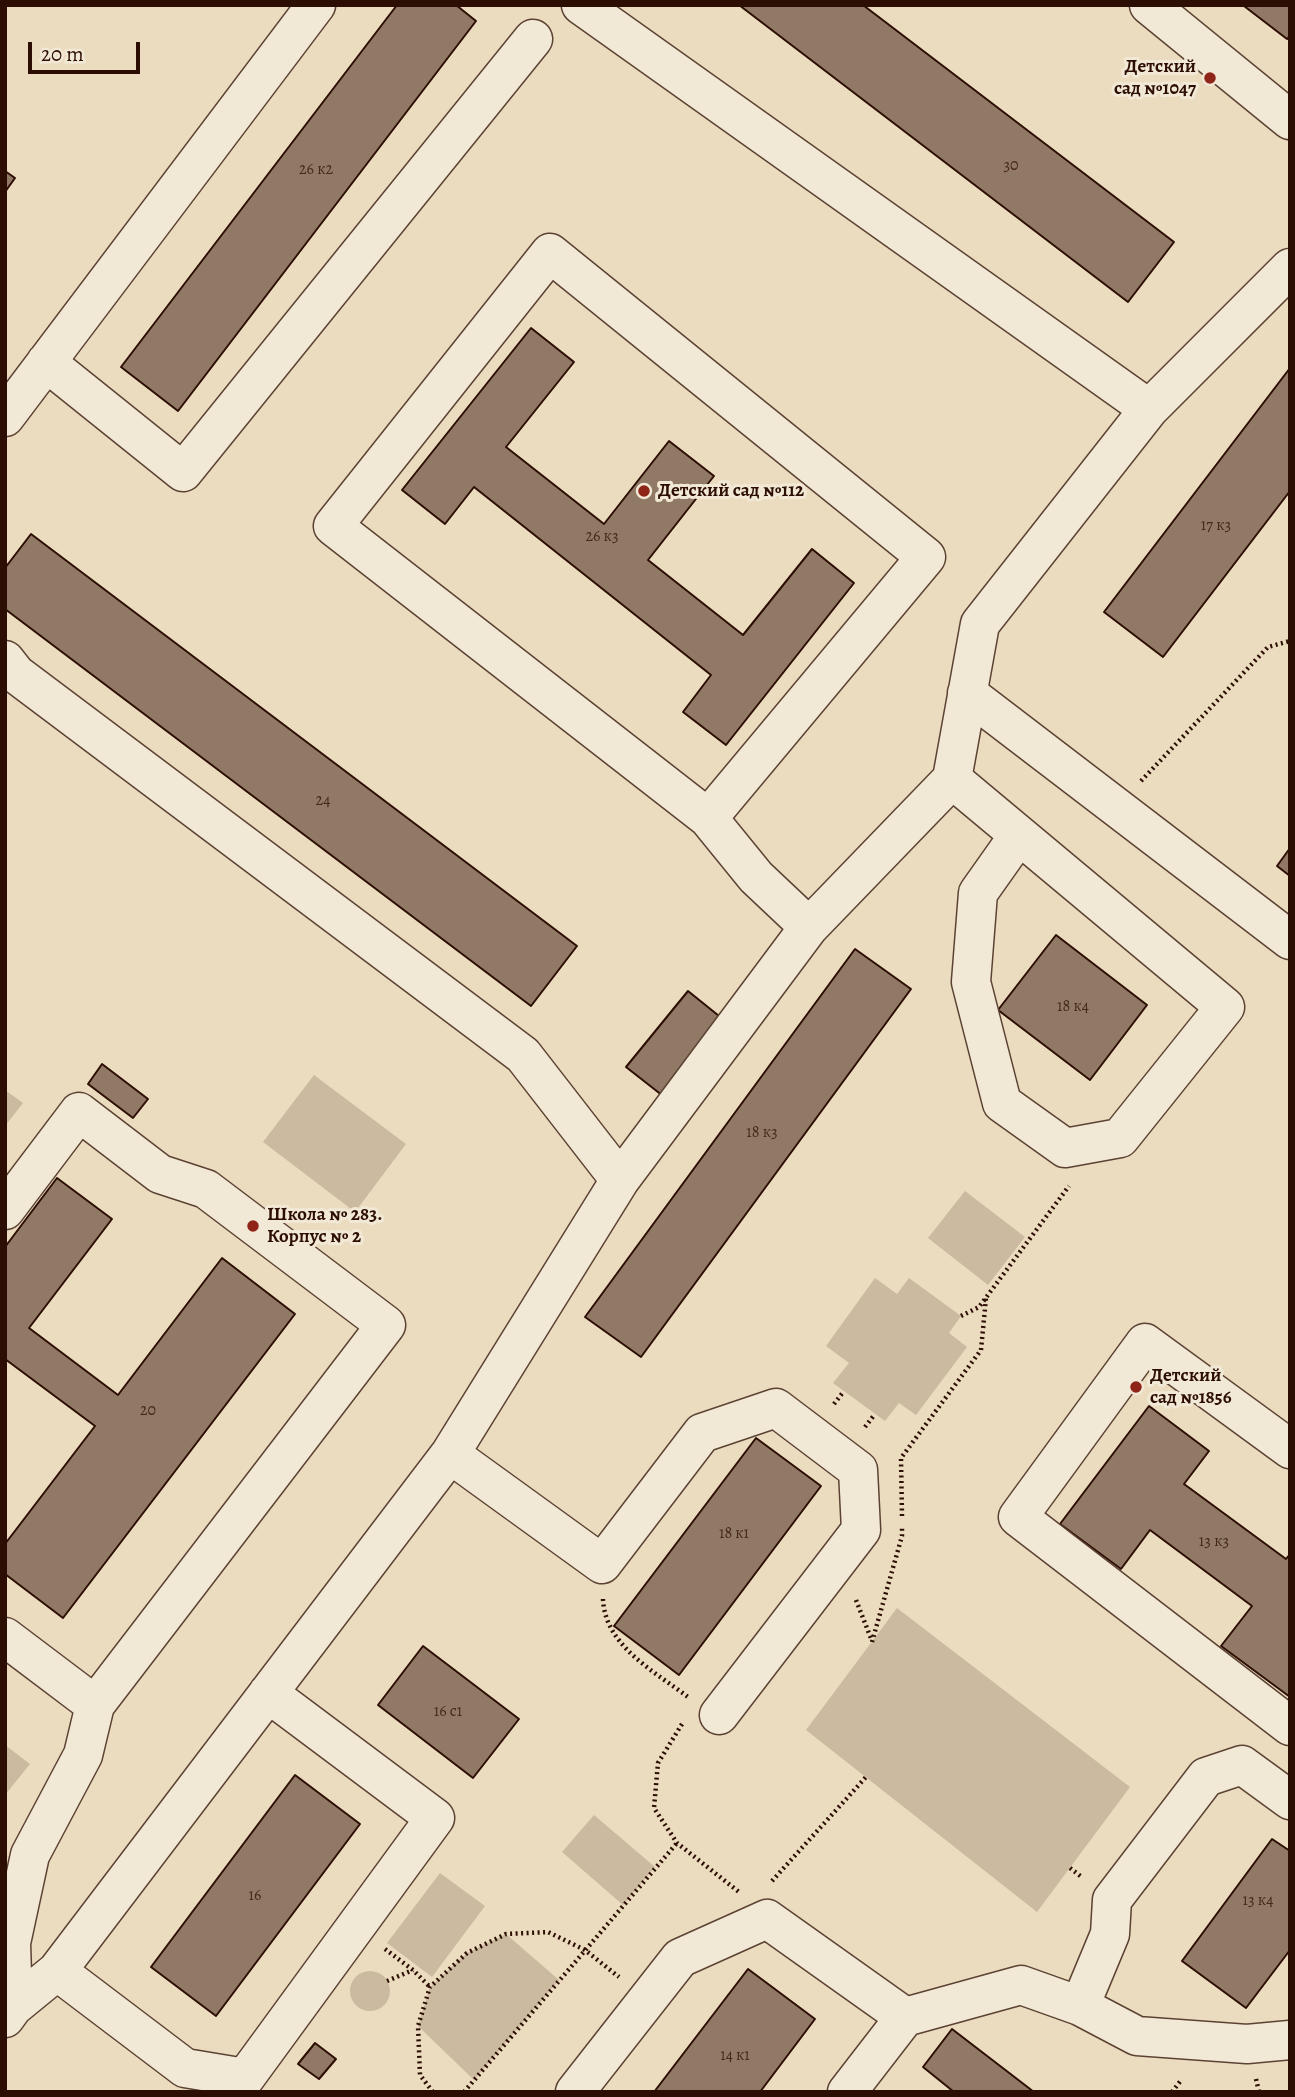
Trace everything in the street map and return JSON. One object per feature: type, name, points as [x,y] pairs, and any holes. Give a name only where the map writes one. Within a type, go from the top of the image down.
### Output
[{"type":"lane","points":[[5,417],[316,5]]},
{"type":"lane","points":[[581,5],[1149,409]]},
{"type":"lane","points":[[1149,5],[1287,112]]},
{"type":"lane","points":[[46,362],[183,472],[533,39]]},
{"type":"lane","points":[[708,818],[926,557],[550,253],[333,526],[708,818],[756,877],[809,927]]},
{"type":"lane","points":[[9,2013],[57,1971],[450,1454],[620,1180],[809,927],[952,779],[980,624],[1149,409],[1290,268]]},
{"type":"lane","points":[[9,674],[523,1055],[620,1180]]},
{"type":"lane","points":[[967,693],[1290,940]]},
{"type":"lane","points":[[952,779],[1225,1007],[1120,1139],[1065,1148],[1002,1103],[971,982],[978,893],[1019,835]]},
{"type":"lane","points":[[5,1210],[79,1112],[160,1174],[206,1189],[386,1325],[95,1705],[83,1755],[30,1855],[10,1943],[9,2013]]},
{"type":"lane","points":[[1290,1449],[1145,1343],[1018,1517],[1290,1726]]},
{"type":"lane","points":[[450,1454],[602,1564],[702,1433],[776,1408],[858,1470],[861,1530],[719,1715]]},
{"type":"lane","points":[[5,1637],[95,1705]]},
{"type":"lane","points":[[57,1971],[185,2068],[245,2078],[435,1818],[268,1693]]},
{"type":"lane","points":[[1080,2006],[1110,1934],[1112,1900],[1206,1777],[1242,1765],[1290,1800]]},
{"type":"lane","points":[[575,2092],[680,1958],[760,1910],[905,2017]]},
{"type":"lane","points":[[847,2092],[905,2017],[1021,1985],[1080,2006],[1137,2036],[1247,2044],[1290,2040]]},
{"type":"path","points":[[1116,807],[1268,647],[1290,641]]},
{"type":"path","points":[[961,1316],[979,1307],[1009,1263],[1049,1215]]},
{"type":"path","points":[[872,1642],[902,1536],[901,1458],[981,1350],[986,1298]]},
{"type":"path","points":[[602,1564],[604,1614],[623,1647],[699,1704],[719,1715]]},
{"type":"path","points":[[678,1728],[657,1763],[654,1808],[677,1843],[760,1910],[866,1777]]},
{"type":"path","points":[[464,2092],[677,1843]]},
{"type":"path","points":[[356,1928],[413,1970],[430,1987]]},
{"type":"path","points":[[433,2092],[420,2075],[418,2026],[430,1987],[467,1953],[506,1934],[548,1932],[585,1950],[647,1999]]},
{"type":"path","points":[[387,1981],[413,1970]]},
{"type":"shaded area","points":[[314,1075],[406,1144],[355,1212],[263,1142]]},
{"type":"shaded area","points":[[5,1090],[23,1103],[5,1126]]},
{"type":"shaded area","points":[[965,1191],[1025,1237],[988,1285],[928,1238]]},
{"type":"shaded area","points":[[875,1278],[897,1294],[909,1278],[961,1316],[949,1333],[967,1347],[916,1415],[899,1403],[885,1421],[833,1383],[849,1363],[826,1346]]},
{"type":"shaded area","points":[[897,1608],[1130,1787],[1037,1912],[806,1730]]},
{"type":"shaded area","points":[[5,1745],[30,1764],[5,1795]]},
{"type":"shaded area","points":[[594,1815],[655,1867],[623,1905],[562,1852]]},
{"type":"shaded area","points":[[440,1873],[485,1906],[432,1977],[387,1943]]},
{"type":"shaded area","points":[[506,1934],[559,1980],[474,2080],[418,2026],[430,1987],[467,1953]]},
{"type":"shaded area","points":[[370,1971],[384,1977],[390,1991],[384,2005],[370,2011],[356,2005],[350,1991],[356,1977]]},
{"type":"building","points":[[397,5],[456,5],[476,21],[178,411],[121,367]]},
{"type":"building","points":[[739,5],[863,5],[1174,242],[1128,302]]},
{"type":"building","points":[[1290,5],[1290,36],[1287,39],[1244,6]]},
{"type":"building","points":[[5,171],[15,178],[5,192]]},
{"type":"building","points":[[531,328],[574,362],[506,447],[604,524],[669,441],[714,476],[648,560],[743,635],[812,549],[854,583],[726,745],[683,712],[711,675],[474,487],[445,524],[402,490]]},
{"type":"building","points":[[1290,368],[1290,491],[1163,657],[1104,612]]},
{"type":"building","points":[[31,534],[577,946],[531,1006],[5,609],[5,568]]},
{"type":"building","points":[[1290,848],[1290,876],[1277,866]]},
{"type":"building","points":[[1056,935],[1147,1005],[1090,1080],[998,1010]]},
{"type":"building","points":[[855,949],[911,989],[641,1357],[585,1317]]},
{"type":"building","points":[[688,991],[724,1020],[663,1096],[626,1067]]},
{"type":"building","points":[[102,1064],[148,1099],[133,1118],[88,1084]]},
{"type":"building","points":[[57,1178],[112,1219],[29,1328],[118,1395],[222,1258],[295,1314],[63,1618],[5,1574],[5,1544],[95,1426],[5,1359],[5,1247]]},
{"type":"building","points":[[1149,1406],[1209,1451],[1184,1484],[1286,1559],[1290,1554],[1290,1697],[1221,1646],[1252,1606],[1150,1530],[1121,1569],[1060,1524]]},
{"type":"building","points":[[756,1438],[821,1486],[679,1675],[614,1626]]},
{"type":"building","points":[[423,1646],[519,1719],[473,1778],[378,1705]]},
{"type":"building","points":[[295,1775],[360,1824],[216,2016],[151,1967]]},
{"type":"building","points":[[1272,1839],[1290,1851],[1290,1950],[1246,2008],[1182,1961]]},
{"type":"building","points":[[748,1969],[815,2019],[760,2092],[654,2092]]},
{"type":"building","points":[[952,2029],[1034,2092],[954,2092],[923,2067]]},
{"type":"building","points":[[315,2043],[336,2059],[319,2079],[298,2064]]},
{"type":"place","name":"Детский сад №1047","points":[[1210,78]]},
{"type":"place","name":"Детский сад №112","points":[[644,491]]},
{"type":"place","name":"Школа № 283. Корпус № 2","points":[[253,1226]]},
{"type":"place","name":"Детский сад №1856","points":[[1136,1387]]}]
